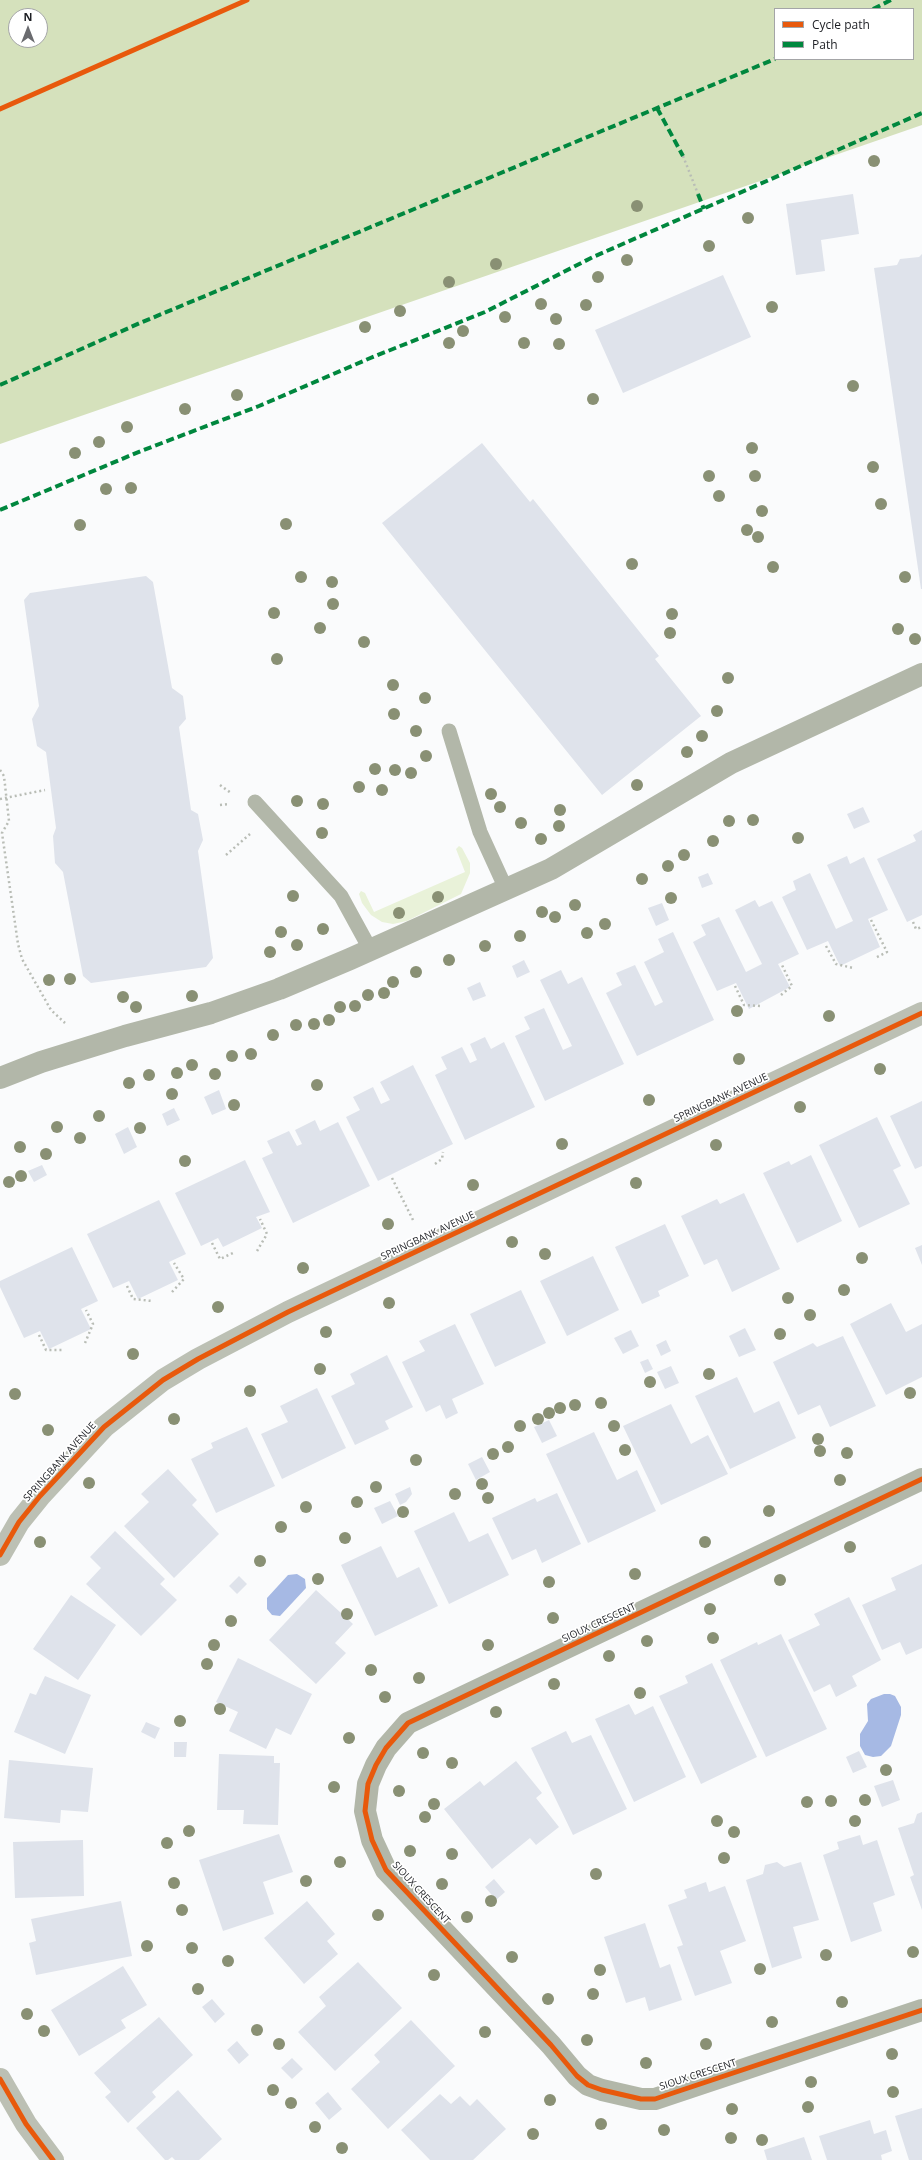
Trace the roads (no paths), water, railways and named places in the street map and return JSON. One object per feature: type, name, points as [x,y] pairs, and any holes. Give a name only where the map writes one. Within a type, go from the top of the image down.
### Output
[{"type":"main road","name":"SPRINGBANK AVENUE","points":[[0,1555],[19,1522],[73,1459],[104,1427],[163,1380],[198,1359],[271,1320],[922,1013]]},
{"type":"main road","points":[[0,2079],[26,2124],[53,2160]]},
{"type":"street","points":[[0,1078],[41,1062],[125,1036],[217,1011],[279,989],[551,869],[731,763],[922,674]]},
{"type":"street","name":"SIOUX CRESCENT","points":[[922,1479],[408,1723],[386,1748],[376,1765],[368,1784],[365,1811],[372,1840],[386,1870],[551,2045],[577,2076],[588,2085],[602,2090],[641,2099],[655,2099],[922,2010]]},
{"type":"lane","points":[[449,731],[480,832],[506,889]]},
{"type":"lane","points":[[255,802],[341,896],[370,949]]},
{"type":"water","points":[[297,1574],[305,1579],[306,1588],[280,1616],[272,1615],[267,1609],[267,1598],[288,1575]]},
{"type":"water","points":[[884,1694],[895,1696],[901,1707],[901,1715],[891,1746],[881,1756],[873,1757],[865,1755],[860,1746],[860,1734],[868,1721],[867,1704],[871,1699]]}]
